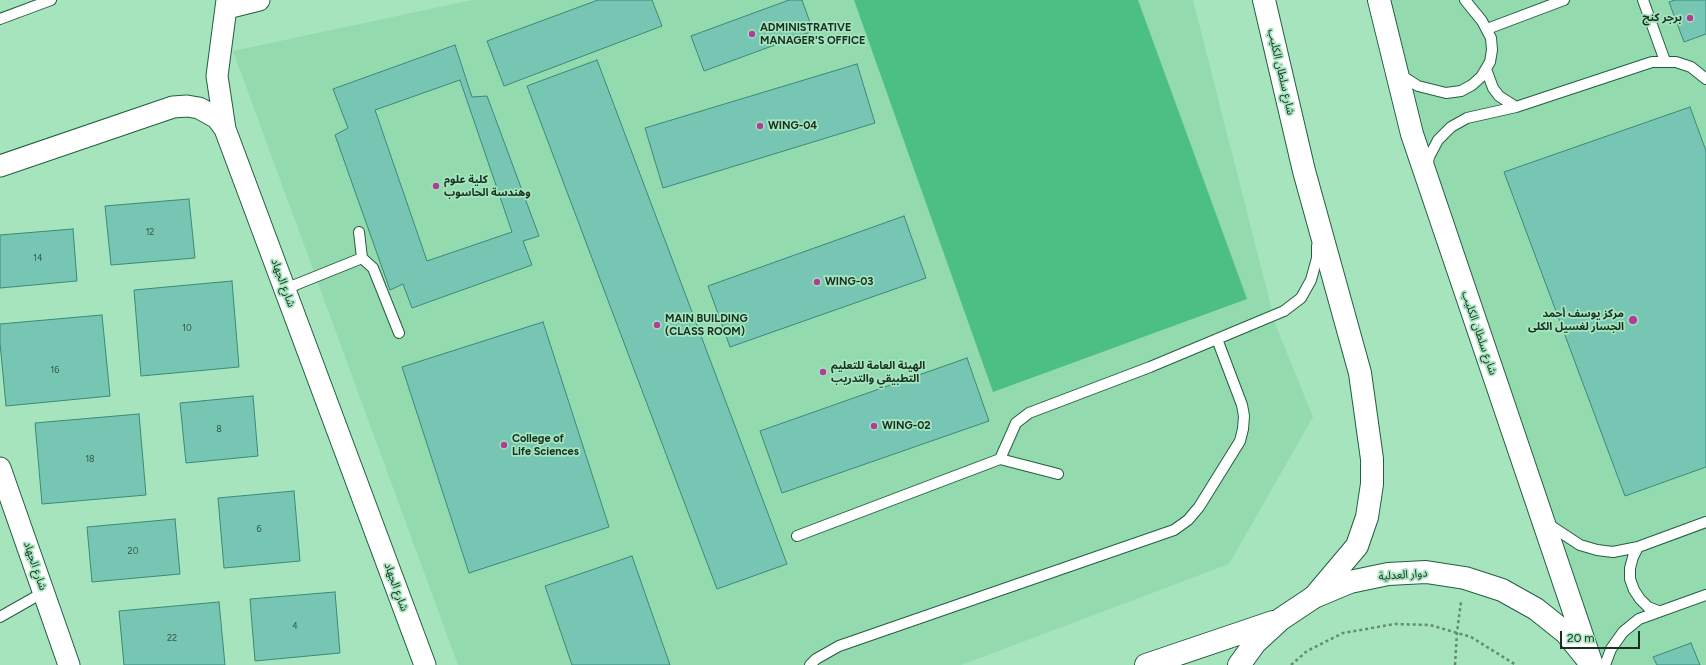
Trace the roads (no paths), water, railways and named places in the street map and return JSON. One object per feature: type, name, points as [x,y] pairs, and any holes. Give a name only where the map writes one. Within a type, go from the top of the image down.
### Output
[{"type":"street","points":[[226,129],[217,76],[227,4],[259,0]]},
{"type":"street","name":"شارع سلطان الكليب","points":[[1264,0],[1317,220],[1360,373],[1372,459],[1372,484],[1367,517],[1357,546],[1314,597]]},
{"type":"street","name":"شارع سلطان الكليب","points":[[1379,0],[1412,134],[1543,521],[1596,664]]},
{"type":"street","name":"شارع الجهاد","points":[[0,166],[173,106],[199,108],[217,118],[226,129],[425,665]]},
{"type":"street","name":"شارع الجهاد","points":[[0,468],[69,665]]},
{"type":"street","name":"دوار العدلية","points":[[1239,665],[1255,643],[1281,618],[1314,597],[1350,582],[1388,574],[1426,572],[1465,578],[1502,590],[1536,609],[1566,633],[1596,664]]},
{"type":"street","points":[[1146,665],[1281,618]]},
{"type":"lane","points":[[0,19],[51,0]]},
{"type":"lane","points":[[1397,73],[1418,86],[1446,93],[1461,91],[1472,85],[1481,77],[1486,69],[1492,50],[1491,38],[1487,29],[1465,0]]},
{"type":"lane","points":[[1487,29],[1564,0]]},
{"type":"lane","points":[[1643,0],[1665,61]]},
{"type":"lane","points":[[1426,176],[1429,157],[1438,140],[1450,127],[1467,118],[1516,107],[1652,62],[1676,62],[1691,67],[1706,79]]},
{"type":"lane","points":[[1486,69],[1493,88],[1499,96],[1516,107]]},
{"type":"lane","points":[[1000,459],[1016,423],[1029,413],[1150,367],[1217,339],[1284,310],[1301,298],[1311,280],[1317,258],[1317,220]]},
{"type":"lane","points":[[359,232],[362,258],[373,268],[399,333]]},
{"type":"lane","points":[[285,289],[362,258]]},
{"type":"lane","points":[[810,665],[816,659],[839,646],[1174,530],[1188,520],[1199,507],[1240,441],[1243,429],[1244,416],[1242,405],[1217,339]]},
{"type":"lane","points":[[797,536],[1000,459],[1058,474]]},
{"type":"lane","points":[[1543,521],[1580,545],[1597,550],[1613,552],[1638,547],[1706,522]]},
{"type":"lane","points":[[1638,547],[1631,563],[1630,579],[1634,590],[1640,599],[1648,607],[1658,612]]},
{"type":"lane","points":[[0,617],[44,592]]},
{"type":"lane","points":[[1596,664],[1611,649],[1623,632],[1639,619],[1706,595]]},
{"type":"place","name":"برجر كنج","points":[[1690,18]]},
{"type":"place","name":"ADMINISTRATIVE MANAGER'S OFFICE","points":[[752,34]]},
{"type":"place","name":"WING-04","points":[[760,126]]},
{"type":"place","name":"كلية علوم وهندسة الحاسوب","points":[[436,186]]},
{"type":"place","name":"WING-03","points":[[817,282]]},
{"type":"place","name":"مركز يوسف أحمد الجسار لغسيل الكلى","points":[[1633,320]]},
{"type":"place","name":"MAIN BUILDING (CLASS ROOM)","points":[[657,325]]},
{"type":"place","name":"الهيئة العامة للتعليم التطبيقي والتدريب","points":[[823,372]]},
{"type":"place","name":"WING-02","points":[[874,426]]},
{"type":"place","name":"College of Life Sciences","points":[[504,445]]}]
